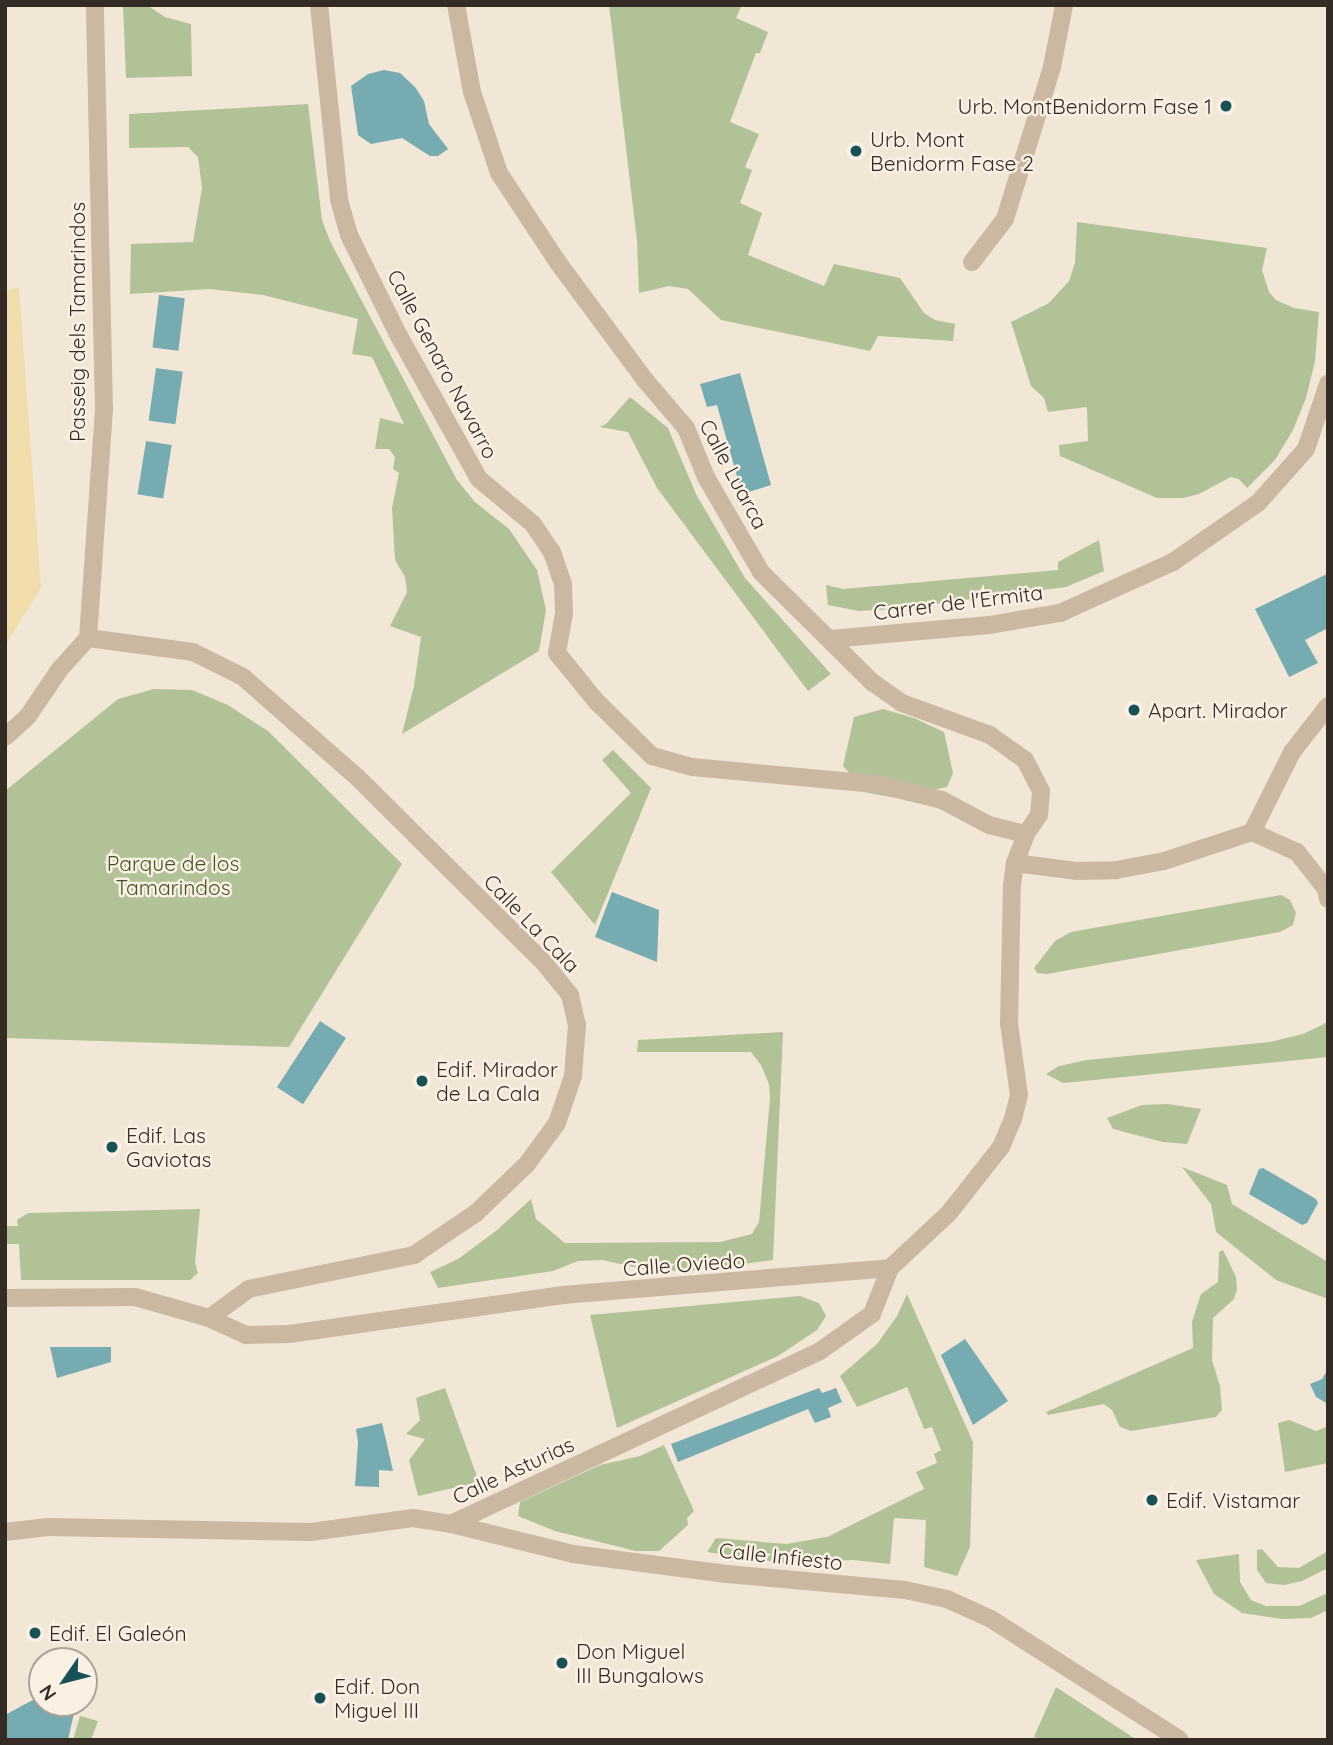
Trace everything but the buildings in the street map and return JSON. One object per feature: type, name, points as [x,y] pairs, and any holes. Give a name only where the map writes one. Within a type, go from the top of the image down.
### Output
[{"type":"street","name":"Passeig dels Tamarindos","points":[[88,638],[104,409],[95,5]]},
{"type":"street","name":"Calle Genaro Navarro","points":[[319,5],[339,200],[349,235],[399,336],[479,479],[533,524],[552,552],[563,584],[564,613],[557,653],[596,701],[652,756],[692,767],[877,784],[942,800],[989,825],[1026,834]]},
{"type":"street","name":"Calle Luarca","points":[[456,5],[472,92],[499,173],[557,261],[645,380],[686,428],[706,477],[761,572],[873,683],[902,703],[990,735],[1025,760],[1041,791],[1039,815],[1026,834]]},
{"type":"street","points":[[972,262],[1005,219],[1054,60],[1064,5]]},
{"type":"street","name":"Carrer de l'Ermita","points":[[830,639],[989,625],[1060,613],[1173,562],[1258,503],[1306,449],[1328,384]]},
{"type":"street","points":[[5,737],[28,716],[60,669],[88,638]]},
{"type":"street","name":"Calle La Cala","points":[[88,638],[193,652],[243,677],[358,778],[545,964],[570,995],[578,1025],[572,1076],[557,1123],[527,1164],[476,1213],[414,1255],[249,1289],[209,1318]]},
{"type":"street","points":[[1252,832],[1292,752],[1328,706]]},
{"type":"street","points":[[1015,863],[1077,871],[1116,870],[1164,861],[1252,832],[1297,852],[1326,889],[1328,899]]},
{"type":"street","points":[[890,1268],[949,1213],[1001,1147],[1013,1119],[1019,1095],[1009,1024],[1015,863],[1026,834]]},
{"type":"street","name":"Calle Oviedo","points":[[5,1298],[135,1297],[209,1318],[246,1335],[289,1334],[563,1295],[890,1268]]},
{"type":"street","name":"Calle Asturias","points":[[5,1531],[48,1527],[311,1532],[413,1518],[451,1524],[820,1351],[872,1314],[890,1268]]},
{"type":"street","name":"Calle Infiesto","points":[[451,1524],[573,1554],[727,1574],[905,1590],[947,1598],[991,1619],[1180,1740]]},
{"type":"green space","points":[[123,5],[147,5],[165,17],[191,24],[192,76],[126,78]]},
{"type":"green space","points":[[609,5],[737,5],[741,7],[736,18],[768,32],[760,53],[756,53],[730,122],[759,134],[745,167],[752,170],[740,203],[762,213],[748,255],[824,286],[834,264],[900,278],[924,313],[935,320],[955,324],[953,341],[878,336],[870,351],[721,320],[688,289],[669,286],[639,293],[637,241]]},
{"type":"green space","points":[[308,104],[322,220],[330,241],[457,480],[475,502],[509,529],[537,570],[546,610],[539,651],[402,734],[414,686],[421,637],[390,626],[407,592],[405,577],[395,560],[392,508],[399,473],[393,469],[395,457],[389,449],[375,449],[380,418],[404,424],[372,357],[352,354],[358,319],[263,295],[210,289],[130,294],[131,244],[193,242],[202,188],[198,157],[188,147],[129,148],[129,114]]},
{"type":"green space","points":[[1077,222],[1267,248],[1262,270],[1269,292],[1276,300],[1294,308],[1319,312],[1315,361],[1306,398],[1293,430],[1275,460],[1247,488],[1239,479],[1231,477],[1199,494],[1183,498],[1157,498],[1060,456],[1059,445],[1088,441],[1087,407],[1048,412],[1044,398],[1031,386],[1011,322],[1049,303],[1069,281],[1075,263]]},
{"type":"green space","points":[[630,397],[668,428],[696,494],[745,578],[831,674],[808,691],[657,488],[628,432],[599,427],[606,424]]},
{"type":"green space","points":[[1099,540],[1104,571],[1066,587],[897,609],[859,611],[828,605],[826,585],[843,589],[1058,570],[1058,562]]},
{"type":"green space","name":"Parque de los Tamarindos","points":[[154,689],[192,690],[228,705],[268,731],[402,864],[289,1047],[5,1038],[5,791],[118,699]]},
{"type":"green space","points":[[883,709],[914,718],[944,732],[953,773],[947,787],[897,798],[868,793],[843,766],[854,717]]},
{"type":"green space","points":[[613,750],[651,788],[595,925],[551,872],[631,793],[602,760]]},
{"type":"green space","points":[[1281,895],[1290,900],[1296,913],[1293,925],[1280,932],[1047,974],[1037,973],[1034,968],[1055,941],[1071,932]]},
{"type":"green space","points":[[1328,1022],[1328,1057],[1063,1083],[1046,1074],[1059,1066],[1087,1060],[1270,1042],[1303,1034]]},
{"type":"green space","points":[[783,1032],[773,1260],[688,1271],[648,1270],[602,1260],[578,1261],[553,1271],[438,1288],[430,1272],[458,1259],[496,1231],[531,1199],[536,1219],[565,1243],[720,1242],[752,1234],[759,1222],[770,1098],[769,1084],[761,1065],[751,1052],[637,1052],[638,1040]]},
{"type":"green space","points":[[1167,1104],[1201,1109],[1187,1144],[1163,1142],[1113,1129],[1107,1118],[1142,1105]]},
{"type":"green space","points":[[1182,1167],[1227,1185],[1232,1204],[1328,1262],[1328,1299],[1276,1280],[1216,1232],[1211,1204]]},
{"type":"green space","points":[[200,1209],[195,1263],[198,1273],[190,1280],[21,1280],[19,1244],[5,1244],[5,1226],[18,1226],[17,1220],[28,1213]]},
{"type":"green space","points":[[1223,1250],[1236,1277],[1237,1290],[1234,1299],[1213,1318],[1212,1360],[1220,1386],[1222,1410],[1216,1417],[1131,1431],[1120,1427],[1112,1410],[1104,1404],[1048,1415],[1046,1412],[1193,1348],[1192,1322],[1201,1294],[1218,1282],[1219,1252]]},
{"type":"green space","points":[[907,1294],[973,1442],[970,1547],[957,1576],[924,1567],[926,1520],[894,1518],[890,1564],[853,1560],[783,1563],[707,1552],[716,1538],[786,1544],[827,1537],[924,1489],[916,1472],[937,1463],[934,1454],[941,1450],[932,1427],[924,1429],[907,1387],[857,1407],[840,1376],[877,1344],[897,1316]]},
{"type":"green space","points":[[800,1296],[819,1303],[826,1316],[817,1330],[778,1356],[617,1428],[590,1315]]},
{"type":"green space","points":[[445,1388],[479,1482],[418,1496],[409,1460],[425,1439],[406,1434],[420,1420],[416,1398]]},
{"type":"green space","points":[[1289,1420],[1316,1431],[1328,1426],[1328,1463],[1285,1472],[1278,1423]]},
{"type":"green space","points":[[664,1445],[694,1511],[687,1518],[688,1525],[659,1551],[636,1551],[555,1531],[518,1516],[520,1502],[600,1465],[640,1456]]},
{"type":"green space","points":[[1262,1549],[1278,1567],[1299,1568],[1328,1551],[1328,1568],[1302,1581],[1284,1585],[1266,1583],[1257,1570],[1257,1550]]},
{"type":"green space","points":[[1239,1554],[1240,1582],[1251,1600],[1266,1606],[1299,1606],[1328,1593],[1328,1610],[1311,1618],[1282,1619],[1242,1613],[1214,1594],[1196,1560]]},
{"type":"green space","points":[[1056,1687],[1137,1740],[1040,1740],[1034,1737]]},
{"type":"green space","points":[[80,1717],[98,1721],[91,1740],[73,1740]]},
{"type":"sand","points":[[19,287],[41,588],[5,646],[5,292]]},
{"type":"water","points":[[384,70],[400,73],[415,87],[424,101],[429,124],[448,149],[438,156],[430,156],[402,138],[371,144],[358,135],[351,86],[368,74]]},
{"type":"water","points":[[159,295],[185,298],[178,351],[153,348]]},
{"type":"water","points":[[156,368],[183,372],[175,424],[149,420]]},
{"type":"water","points":[[740,373],[771,485],[742,494],[717,405],[707,407],[700,384]]},
{"type":"water","points":[[146,441],[172,445],[163,498],[138,494]]},
{"type":"water","points":[[1327,574],[1328,628],[1305,640],[1318,663],[1289,677],[1255,609]]},
{"type":"water","points":[[612,892],[659,910],[657,962],[595,937]]},
{"type":"water","points":[[320,1021],[346,1038],[303,1104],[277,1087]]},
{"type":"water","points":[[1263,1168],[1316,1199],[1318,1203],[1307,1223],[1302,1225],[1249,1194],[1259,1169]]},
{"type":"water","points":[[965,1339],[1008,1401],[973,1425],[941,1355]]},
{"type":"water","points":[[50,1347],[111,1347],[111,1362],[57,1378]]},
{"type":"water","points":[[1328,1369],[1328,1404],[1316,1397],[1310,1384],[1322,1379]]},
{"type":"water","points":[[819,1388],[822,1393],[836,1388],[842,1402],[828,1408],[831,1417],[815,1423],[808,1409],[678,1462],[671,1444]]},
{"type":"water","points":[[382,1423],[393,1471],[379,1470],[379,1487],[355,1486],[358,1442],[356,1429]]},
{"type":"water","points":[[28,1703],[28,1717],[73,1717],[68,1740],[5,1740],[5,1715]]},
{"type":"place","name":"Urb. MontBenidorm Fase 1","points":[[1226,106]]},
{"type":"place","name":"Urb. Mont Benidorm Fase 2","points":[[856,151]]},
{"type":"place","name":"Apart. Mirador","points":[[1134,710]]},
{"type":"place","name":"Edif. Mirador de La Cala","points":[[422,1081]]},
{"type":"place","name":"Edif. Las Gaviotas","points":[[112,1147]]},
{"type":"place","name":"Edif. Vistamar","points":[[1152,1500]]},
{"type":"place","name":"Edif. El Galeón","points":[[35,1633]]},
{"type":"place","name":"Don Miguel III Bungalows","points":[[562,1663]]},
{"type":"place","name":"Edif. Don Miguel III","points":[[320,1698]]}]
